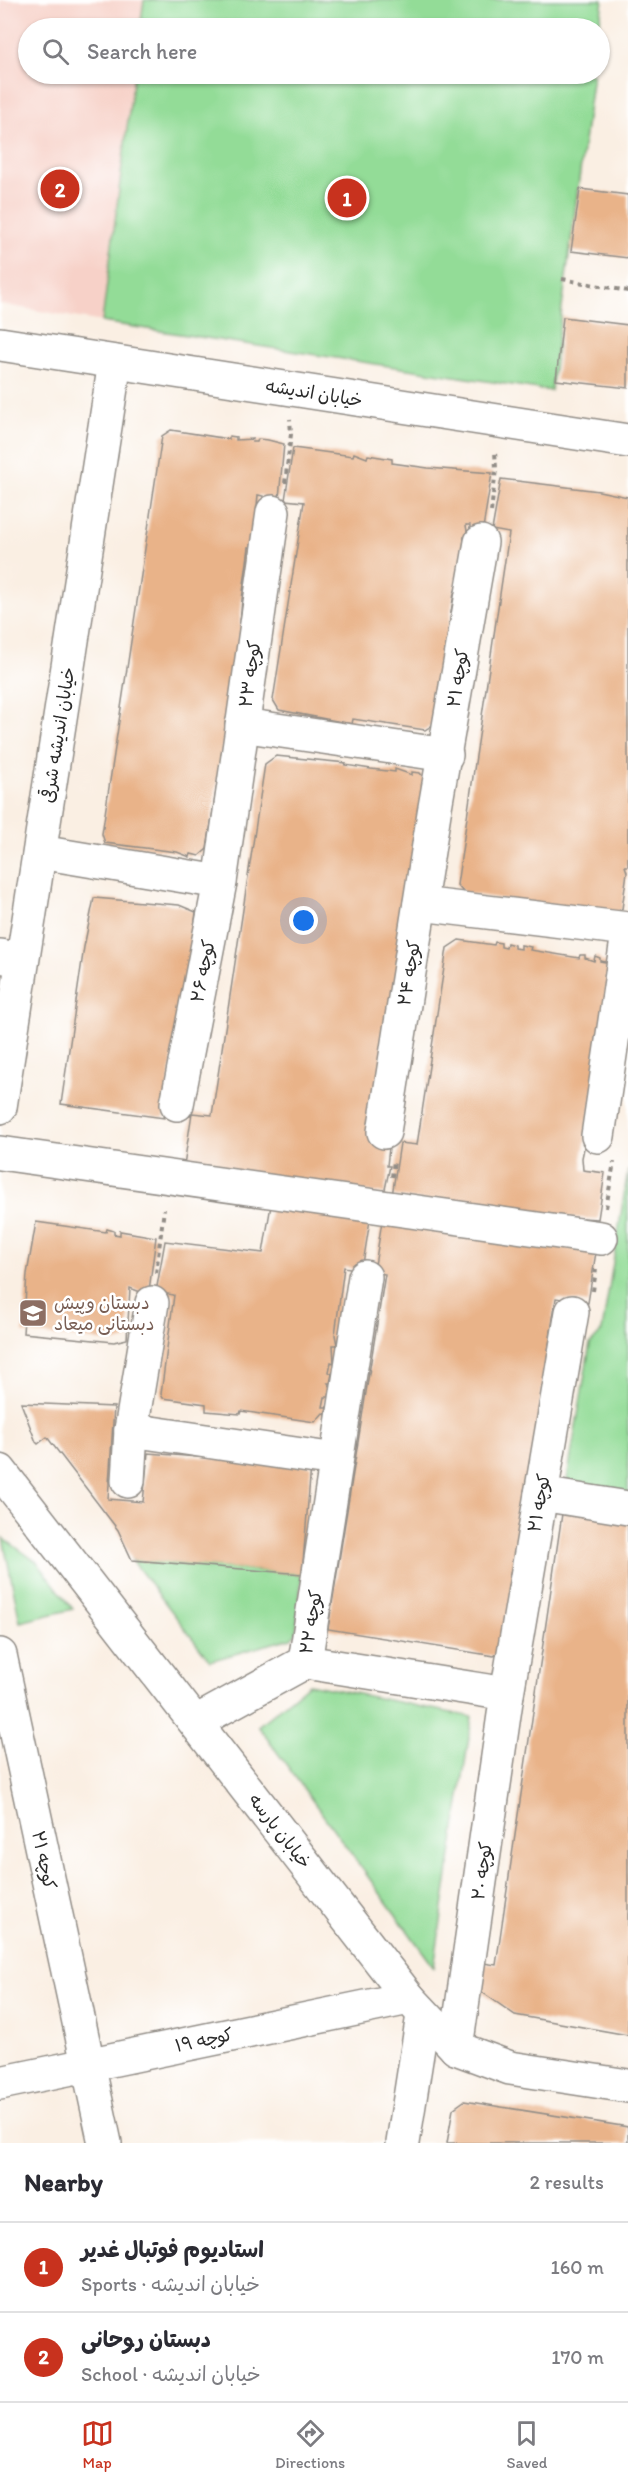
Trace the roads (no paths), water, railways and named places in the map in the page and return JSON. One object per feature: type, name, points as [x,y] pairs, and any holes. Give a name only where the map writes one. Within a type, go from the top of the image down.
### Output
[{"type":"street","name":"خیابان اندیشه","points":[[0,344],[628,441]]},
{"type":"street","name":"خیابان اندیشه شرقی","points":[[0,1107],[11,958],[40,852],[115,362]]},
{"type":"street","name":"کوچه ۲۳","points":[[226,836],[273,512]]},
{"type":"street","name":"کوچه ۲۱","points":[[434,813],[446,755],[480,542]]},
{"type":"street","points":[[242,725],[446,755]]},
{"type":"street","name":"کوچه ۲۴","points":[[384,1132],[434,813]]},
{"type":"street","name":"کوچه ۲۶","points":[[177,1104],[220,882],[226,836]]},
{"type":"street","points":[[40,852],[220,882]]},
{"type":"street","points":[[420,904],[628,931],[598,1136]]},
{"type":"street","points":[[0,1154],[601,1238]]},
{"type":"street","points":[[131,1430],[336,1460],[365,1277]]},
{"type":"street","points":[[128,1480],[131,1430],[152,1303]]},
{"type":"street","name":"کوچه ۲۱","points":[[507,1694],[572,1312]]},
{"type":"street","name":"کوچه ۲۲","points":[[196,1722],[305,1662],[336,1460]]},
{"type":"street","name":"خیابان پارسه","points":[[0,1471],[416,2007],[456,2048],[510,2068],[628,2086]]},
{"type":"street","points":[[541,1494],[628,1508]]},
{"type":"street","name":"کوچه ۲۱","points":[[0,1655],[105,2143]]},
{"type":"street","points":[[305,1662],[507,1694]]},
{"type":"street","name":"کوچه ۲۰","points":[[456,2048],[507,1694]]},
{"type":"street","points":[[403,2143],[416,2007]]},
{"type":"street","name":"کوچه ۱۹","points":[[0,2083],[88,2065],[416,2007]]},
{"type":"place","name":"دبستان روحانی","points":[[60,189]]},
{"type":"place","name":"استادیوم فوتبال غدیر","points":[[347,198]]},
{"type":"place","name":"دبستان وپیش دبستانی میعاد","points":[[33,1313]]}]
